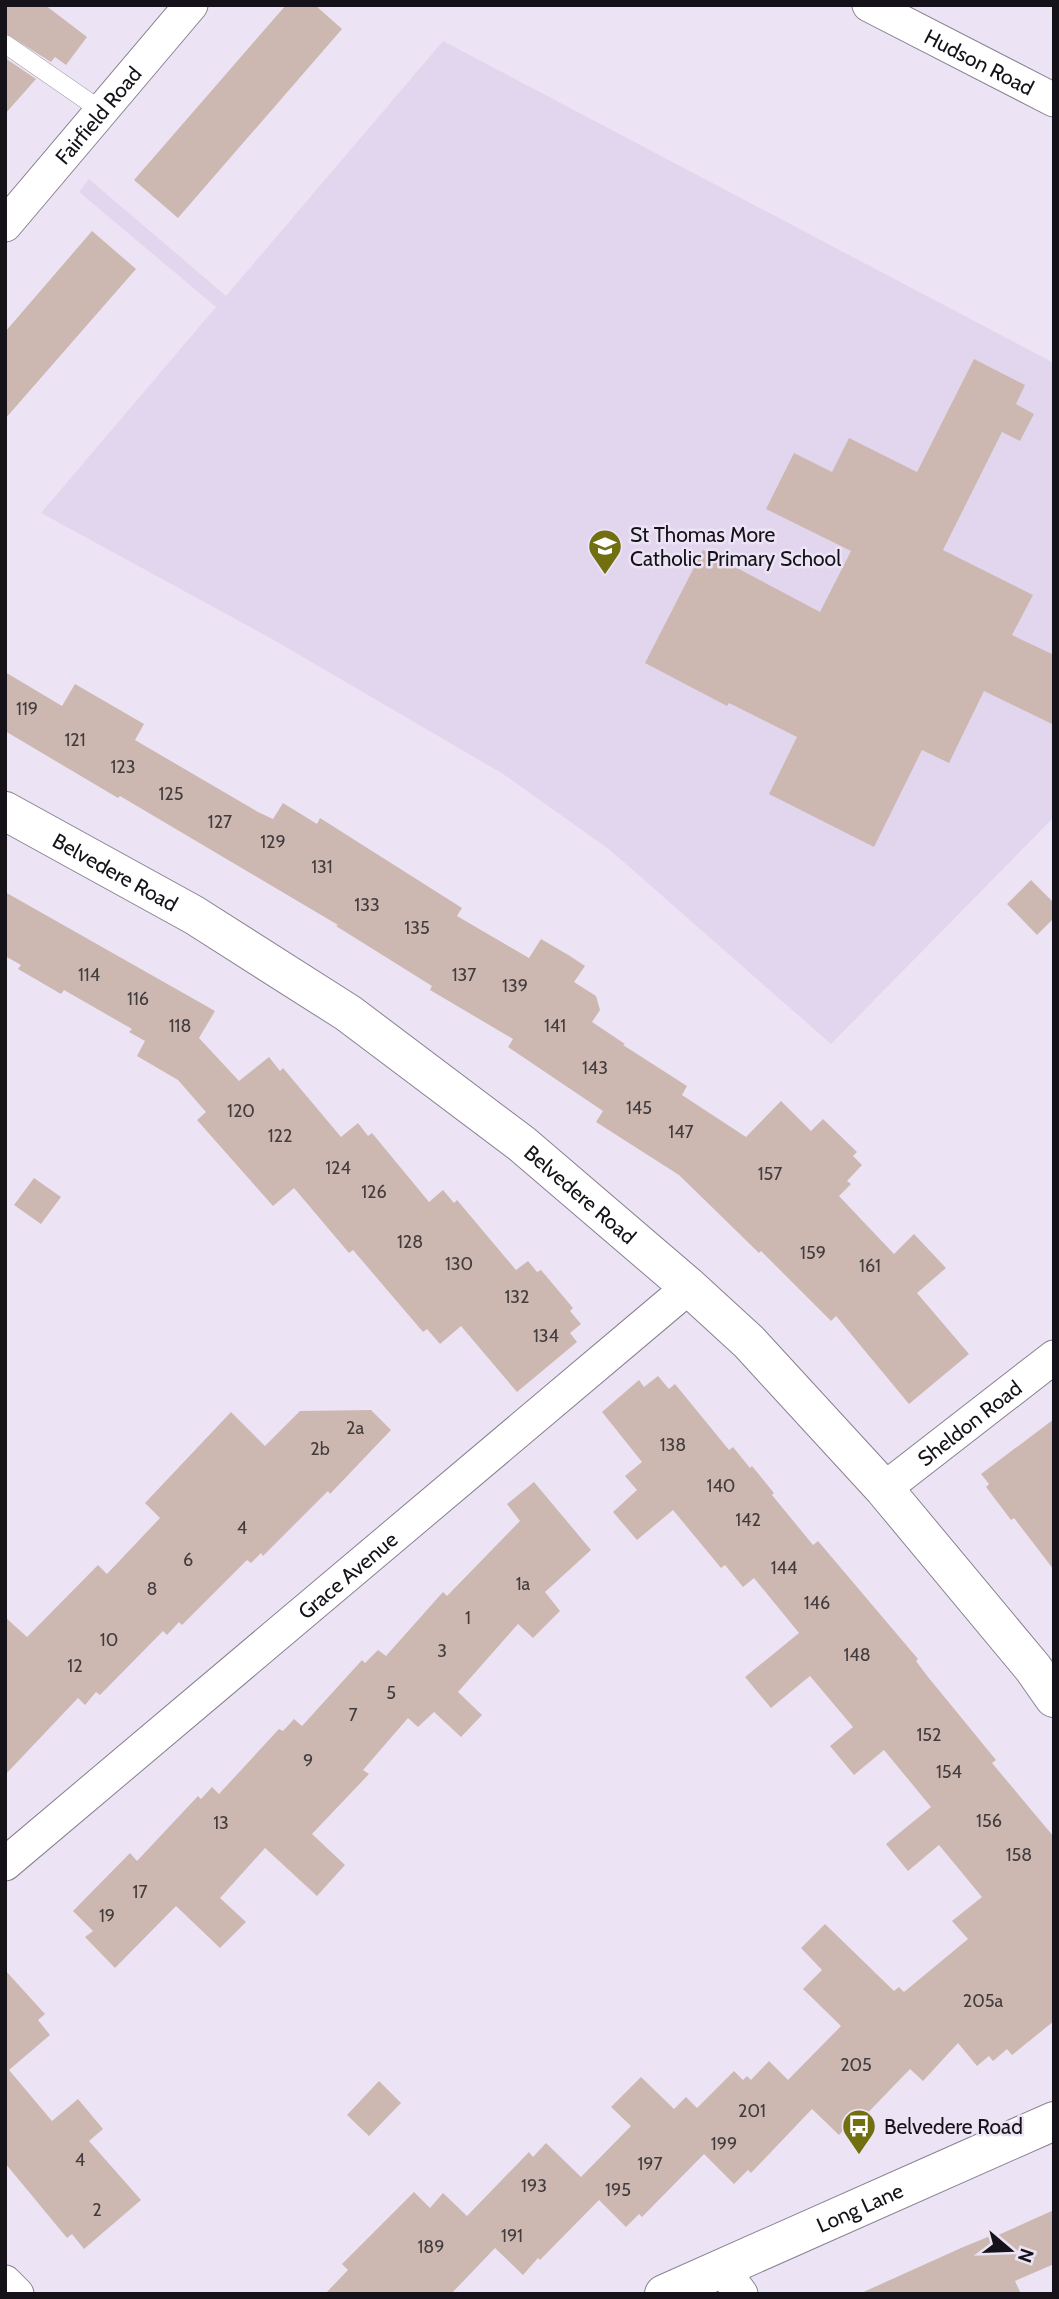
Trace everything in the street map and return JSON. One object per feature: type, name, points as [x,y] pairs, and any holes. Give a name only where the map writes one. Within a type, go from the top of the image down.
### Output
[{"type":"street","name":"Fairfield Road","points":[[5,225],[191,5]]},
{"type":"street","name":"Hudson Road","points":[[869,5],[1054,100]]},
{"type":"street","name":"Belvedere Road","points":[[11,823],[194,915],[348,1013],[522,1144],[749,1342],[884,1489],[1054,1698]]},
{"type":"street","name":"Grace Avenue","points":[[5,1864],[689,1287]]},
{"type":"street","name":"Sheldon Road","points":[[884,1489],[1054,1357]]},
{"type":"street","name":"Long Lane","points":[[664,2294],[732,2281],[1054,2122]]},
{"type":"street","points":[[5,2282],[17,2294]]},
{"type":"lane","points":[[5,44],[102,111]]},
{"type":"shaded area","name":"St Thomas More Catholic Primary School","points":[[443,41],[1054,363],[1054,817],[831,1044],[610,850],[503,774],[272,639],[41,513],[216,307],[79,192],[89,179],[226,296]]},
{"type":"building","points":[[5,5],[45,5],[87,37],[66,65],[55,57],[51,62],[5,33]]},
{"type":"building","points":[[286,5],[315,5],[342,29],[178,218],[134,180]]},
{"type":"building","points":[[5,58],[36,79],[5,114]]},
{"type":"building","points":[[92,231],[136,269],[5,419],[5,332]]},
{"type":"building","points":[[974,359],[1025,385],[1016,404],[1034,414],[1020,441],[1002,432],[943,550],[1033,595],[1012,635],[1054,655],[1054,725],[984,691],[949,763],[922,750],[874,847],[769,794],[797,737],[729,703],[727,706],[645,663],[703,550],[820,612],[851,551],[766,509],[794,453],[832,472],[849,438],[917,472]]},
{"type":"building","points":[[5,672],[62,706],[75,684],[144,724],[135,740],[258,812],[273,819],[283,803],[317,824],[320,818],[462,908],[457,916],[529,958],[541,939],[570,956],[585,966],[574,982],[596,996],[600,1010],[592,1022],[687,1086],[682,1095],[746,1137],[781,1101],[811,1131],[823,1119],[857,1152],[853,1156],[862,1165],[847,1181],[851,1184],[839,1196],[894,1254],[914,1234],[946,1268],[917,1293],[969,1354],[909,1404],[836,1316],[831,1321],[679,1175],[596,1122],[603,1111],[508,1047],[513,1039],[430,990],[432,986],[336,926],[338,925],[5,731]]},
{"type":"building","points":[[1031,880],[1054,903],[1054,918],[1037,935],[1007,904]]},
{"type":"building","points":[[5,892],[215,1011],[199,1038],[239,1081],[269,1057],[280,1071],[283,1068],[341,1137],[358,1123],[368,1136],[372,1133],[429,1202],[443,1190],[454,1203],[457,1200],[516,1270],[528,1261],[537,1272],[541,1270],[573,1308],[570,1311],[581,1324],[570,1333],[577,1342],[517,1392],[461,1326],[440,1344],[427,1329],[423,1332],[353,1250],[349,1253],[294,1188],[273,1206],[197,1120],[206,1112],[178,1080],[137,1056],[145,1041],[129,1032],[132,1029],[64,990],[61,994],[18,969],[21,965],[5,956]]},
{"type":"building","points":[[34,1178],[61,1197],[41,1224],[14,1205]]},
{"type":"building","points":[[658,1376],[669,1389],[675,1384],[729,1450],[733,1447],[750,1468],[752,1466],[813,1545],[818,1541],[918,1659],[916,1661],[928,1677],[996,1760],[992,1763],[1054,1837],[1054,2021],[1012,2055],[1007,2049],[993,2061],[989,2056],[977,2066],[958,2043],[923,2081],[910,2069],[855,2126],[851,2122],[839,2135],[812,2109],[751,2173],[748,2170],[734,2184],[704,2154],[642,2217],[639,2214],[626,2227],[599,2200],[523,2275],[495,2248],[451,2294],[325,2294],[348,2270],[342,2264],[414,2192],[430,2208],[443,2193],[467,2216],[529,2152],[533,2157],[546,2143],[581,2177],[631,2126],[611,2107],[641,2077],[674,2109],[686,2097],[697,2108],[734,2071],[743,2080],[747,2076],[751,2080],[769,2061],[788,2080],[841,2026],[803,1989],[822,1970],[801,1948],[825,1924],[894,1991],[899,1987],[904,1992],[968,1939],[952,1921],[982,1897],[939,1845],[908,1871],[886,1844],[931,1807],[884,1750],[854,1775],[830,1746],[853,1727],[810,1676],[771,1708],[745,1677],[799,1633],[754,1578],[743,1587],[725,1565],[721,1568],[673,1510],[637,1540],[613,1512],[637,1490],[625,1476],[642,1462],[602,1412],[639,1380],[644,1387]]},
{"type":"building","points":[[371,1410],[391,1430],[330,1494],[328,1491],[263,1556],[261,1553],[251,1563],[247,1560],[182,1625],[179,1622],[167,1635],[163,1631],[100,1695],[96,1692],[85,1705],[78,1698],[5,1775],[5,1617],[27,1637],[98,1565],[107,1574],[160,1518],[145,1503],[231,1412],[265,1446],[300,1411]]},
{"type":"building","points":[[1054,1419],[1054,1570],[1014,1518],[1011,1520],[986,1487],[989,1484],[981,1474]]},
{"type":"building","points":[[534,1482],[591,1550],[545,1592],[560,1611],[533,1638],[518,1624],[458,1692],[482,1715],[461,1737],[434,1712],[418,1727],[408,1718],[363,1770],[369,1774],[312,1834],[345,1865],[317,1896],[265,1848],[220,1898],[246,1922],[220,1948],[176,1906],[115,1968],[85,1937],[93,1931],[73,1911],[130,1853],[137,1861],[198,1796],[201,1799],[212,1787],[219,1794],[279,1729],[283,1731],[294,1719],[302,1726],[362,1660],[365,1663],[378,1650],[386,1656],[443,1592],[447,1596],[520,1521],[507,1504]]},
{"type":"building","points":[[5,1970],[45,2014],[38,2020],[50,2035],[9,2070],[52,2121],[78,2099],[103,2129],[89,2141],[141,2200],[84,2249],[72,2234],[67,2238],[5,2163]]},
{"type":"building","points":[[379,2081],[401,2103],[369,2136],[347,2115]]},
{"type":"building","points":[[1054,2210],[1054,2264],[1015,2281],[1021,2294],[859,2294],[961,2248],[995,2234],[996,2236]]},
{"type":"place","name":"St Thomas More Catholic Primary School","points":[[605,576]]},
{"type":"place","name":"Belvedere Road","points":[[859,2156]]}]
